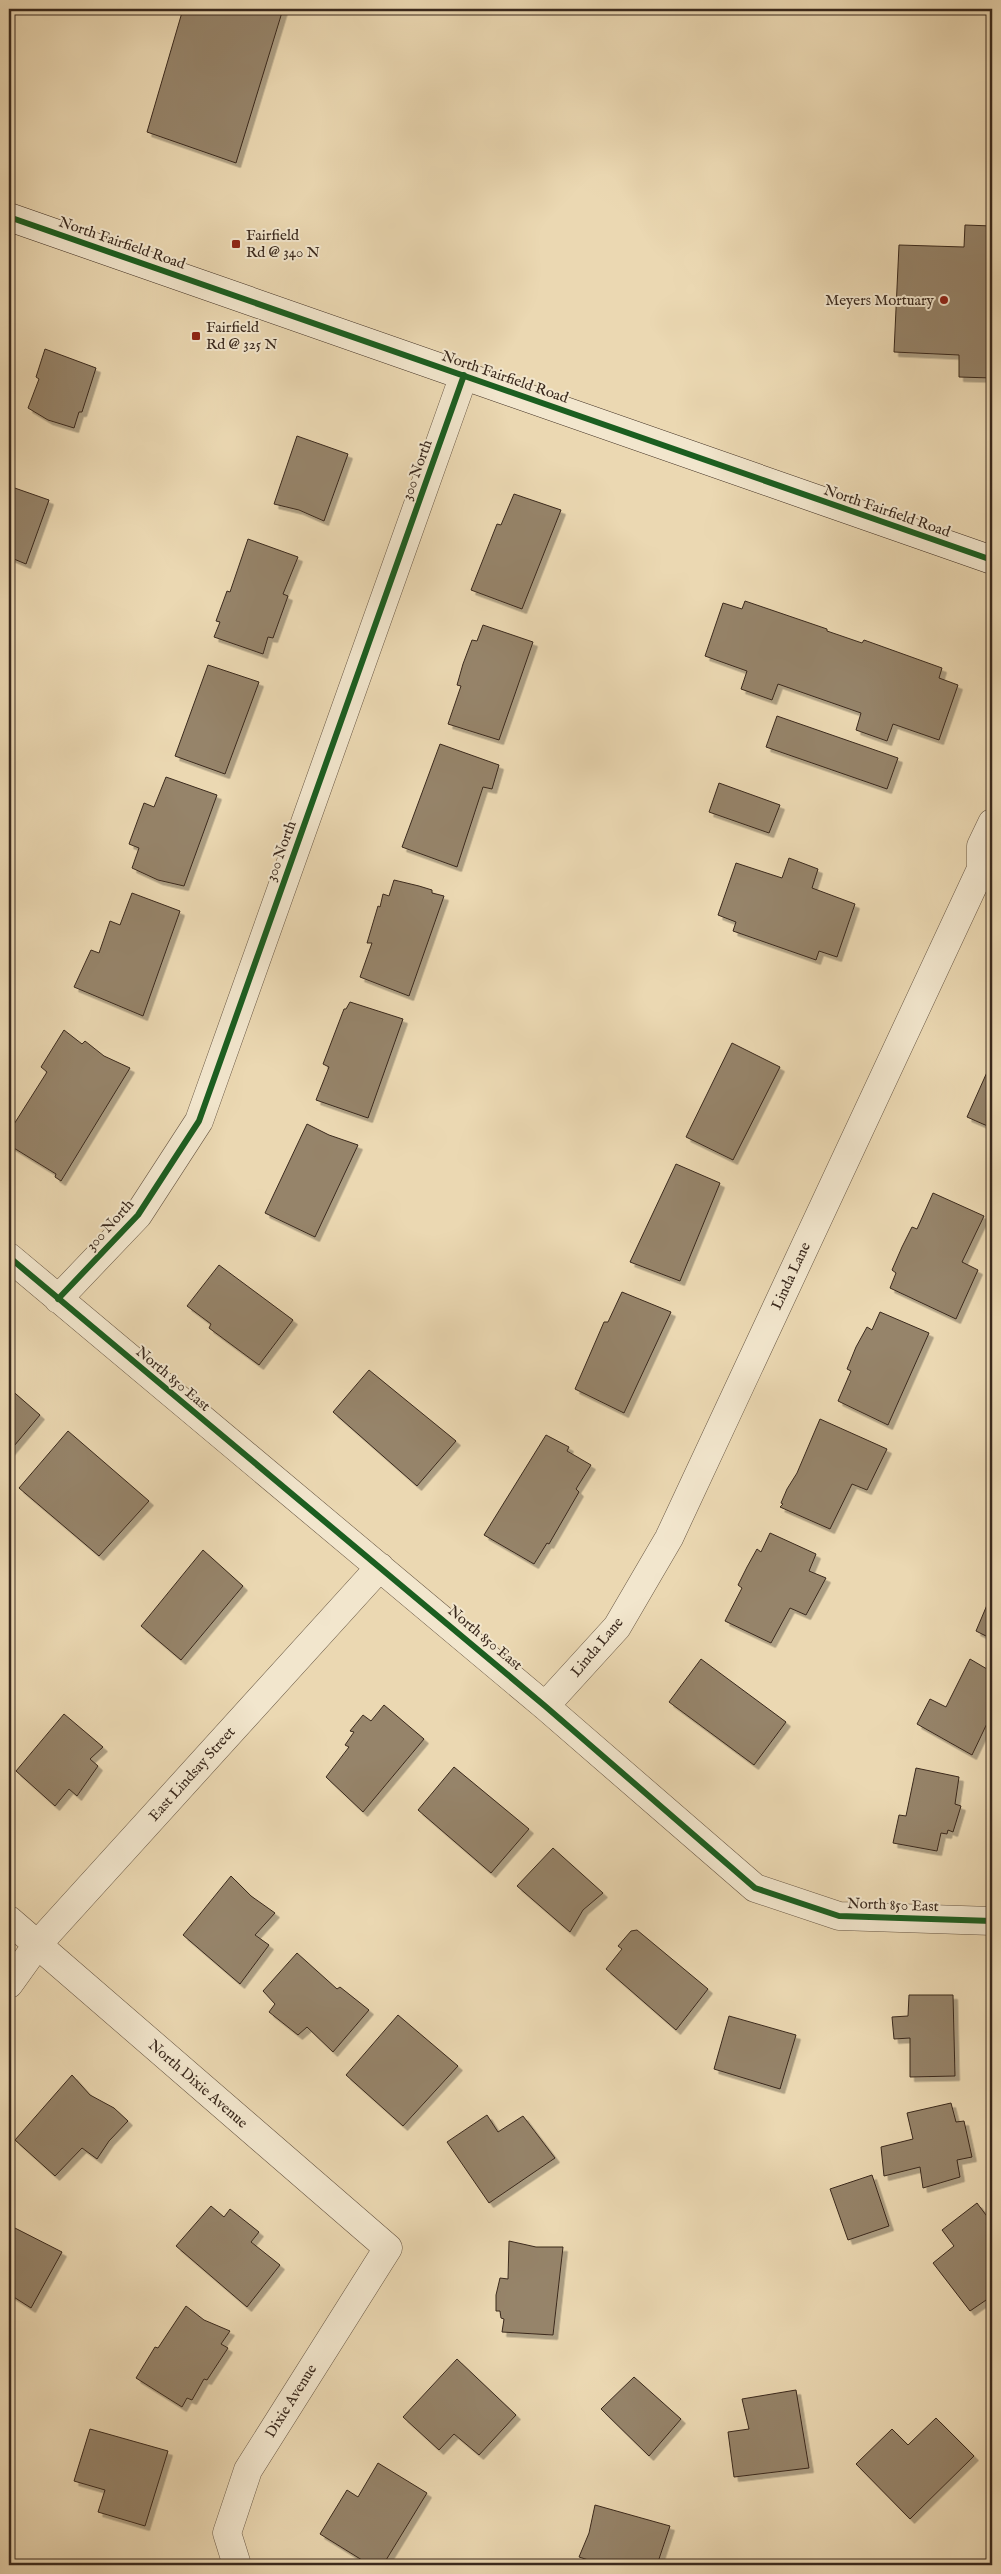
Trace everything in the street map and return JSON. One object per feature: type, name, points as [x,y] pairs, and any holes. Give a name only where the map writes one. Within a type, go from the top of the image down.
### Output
[{"type":"street","name":"North Fairfield Road","points":[[9,217],[992,560]]},
{"type":"street","name":"300 North","points":[[58,1299],[138,1215],[199,1121],[464,375]]},
{"type":"street","name":"Linda Lane","points":[[545,1706],[617,1627],[669,1538],[981,870],[981,846],[992,823]]},
{"type":"street","name":"North 850 East","points":[[9,1257],[545,1706],[755,1888],[839,1916],[992,1921]]},
{"type":"street","name":"East Lindsay Street","points":[[9,1984],[37,1944],[380,1567]]},
{"type":"street","name":"North Dixie Avenue","points":[[9,1920],[388,2248]]},
{"type":"street","name":"Dixie Avenue","points":[[237,2565],[227,2533],[248,2470],[388,2248]]},
{"type":"building","points":[[183,9],[283,9],[236,163],[147,132]]},
{"type":"building","name":"Meyers Mortuary","points":[[965,225],[992,226],[992,378],[959,377],[959,355],[894,352],[899,245],[964,247]]},
{"type":"building","points":[[45,349],[96,368],[82,412],[79,412],[74,428],[48,420],[28,408],[39,379],[36,377]]},
{"type":"building","points":[[297,436],[348,454],[324,521],[299,510],[274,504]]},
{"type":"building","points":[[9,486],[49,500],[26,564],[9,557]]},
{"type":"building","points":[[514,494],[561,510],[522,609],[471,590],[497,524],[501,525]]},
{"type":"building","points":[[248,539],[298,557],[283,594],[288,596],[273,638],[268,637],[263,654],[214,637],[220,622],[216,621],[227,591],[230,592]]},
{"type":"building","points":[[745,601],[862,643],[864,640],[942,668],[939,678],[958,685],[939,740],[893,724],[887,741],[856,730],[861,713],[778,684],[772,700],[741,689],[747,671],[705,656],[723,603],[742,609]]},
{"type":"building","points":[[483,625],[533,642],[499,740],[448,724],[461,686],[457,685],[463,664],[472,640],[477,641]]},
{"type":"building","points":[[208,665],[259,682],[225,774],[175,756]]},
{"type":"building","points":[[777,716],[898,758],[887,789],[766,747]]},
{"type":"building","points":[[440,744],[499,765],[492,789],[483,787],[457,867],[402,847]]},
{"type":"building","points":[[166,777],[217,795],[184,886],[158,880],[132,868],[139,848],[129,844],[144,803],[154,807]]},
{"type":"building","points":[[719,783],[780,805],[769,833],[709,812]]},
{"type":"building","points":[[789,858],[818,869],[812,888],[855,904],[837,957],[819,951],[816,960],[733,931],[736,922],[718,915],[736,863],[782,878]]},
{"type":"building","points":[[394,880],[432,890],[432,893],[444,896],[409,996],[360,977],[372,943],[367,943],[378,906],[380,907],[383,894],[389,896]]},
{"type":"building","points":[[132,893],[180,911],[143,1016],[74,987],[91,950],[99,953],[110,921],[120,925]]},
{"type":"building","points":[[350,1002],[403,1019],[368,1118],[316,1100],[329,1067],[323,1064],[344,1009],[346,1009]]},
{"type":"building","points":[[64,1030],[82,1044],[85,1041],[104,1056],[130,1068],[61,1181],[55,1177],[56,1174],[9,1145],[9,1132],[47,1072],[41,1067]]},
{"type":"building","points":[[732,1043],[780,1067],[733,1160],[686,1137]]},
{"type":"building","points":[[992,1061],[992,1128],[967,1117]]},
{"type":"building","points":[[307,1124],[329,1135],[358,1145],[315,1237],[265,1213]]},
{"type":"building","points":[[676,1164],[720,1183],[680,1281],[630,1262]]},
{"type":"building","points":[[933,1193],[984,1216],[962,1262],[978,1270],[956,1319],[890,1288],[896,1273],[892,1270],[902,1247],[912,1227],[917,1229]]},
{"type":"building","points":[[219,1265],[293,1320],[259,1365],[209,1328],[211,1324],[187,1306]]},
{"type":"building","points":[[622,1292],[671,1312],[624,1413],[575,1389],[604,1322],[608,1322]]},
{"type":"building","points":[[880,1312],[929,1333],[888,1425],[838,1401],[851,1371],[847,1369],[856,1347],[867,1327],[872,1330]]},
{"type":"building","points":[[369,1370],[456,1441],[417,1486],[333,1412]]},
{"type":"building","points":[[9,1388],[40,1415],[9,1452]]},
{"type":"building","points":[[820,1419],[887,1449],[867,1490],[852,1484],[830,1529],[780,1507]]},
{"type":"building","points":[[68,1431],[149,1501],[99,1556],[19,1488]]},
{"type":"building","points":[[546,1435],[569,1447],[567,1451],[591,1465],[576,1489],[579,1492],[549,1544],[547,1543],[534,1564],[484,1535]]},
{"type":"building","points":[[770,1533],[816,1554],[809,1571],[826,1578],[806,1615],[790,1608],[771,1643],[725,1621],[742,1588],[738,1585],[747,1567],[757,1549],[761,1552]]},
{"type":"building","points":[[203,1550],[243,1586],[181,1660],[141,1626]]},
{"type":"building","points":[[987,1605],[992,1607],[992,1639],[976,1631]]},
{"type":"building","points":[[701,1659],[786,1722],[754,1765],[669,1702]]},
{"type":"building","points":[[970,1659],[992,1672],[992,1713],[972,1755],[917,1724],[930,1699],[946,1707]]},
{"type":"building","points":[[384,1705],[424,1739],[363,1812],[326,1777],[349,1747],[345,1745],[354,1732],[350,1731],[363,1715],[371,1721]]},
{"type":"building","points":[[64,1714],[103,1747],[90,1759],[98,1766],[77,1796],[69,1789],[55,1806],[16,1771]]},
{"type":"building","points":[[454,1767],[529,1829],[491,1873],[418,1810]]},
{"type":"building","points":[[916,1768],[959,1777],[955,1804],[961,1806],[953,1832],[948,1830],[947,1834],[941,1833],[937,1851],[893,1843],[899,1815],[906,1816]]},
{"type":"building","points":[[553,1848],[603,1893],[583,1910],[570,1932],[517,1886]]},
{"type":"building","points":[[231,1876],[251,1896],[275,1913],[255,1935],[269,1945],[240,1984],[183,1935]]},
{"type":"building","points":[[637,1930],[708,1989],[676,2030],[606,1969],[622,1949],[618,1946],[631,1931]]},
{"type":"building","points":[[297,1953],[337,1989],[340,1987],[369,2010],[333,2052],[307,2027],[298,2035],[269,2012],[275,2004],[263,1991]]},
{"type":"building","points":[[909,1995],[953,1995],[955,2076],[910,2077],[910,2038],[894,2039],[892,2017],[908,2016]]},
{"type":"building","points":[[398,2015],[458,2066],[403,2126],[346,2075]]},
{"type":"building","points":[[729,2016],[796,2035],[780,2089],[714,2069]]},
{"type":"building","points":[[72,2075],[90,2095],[114,2108],[128,2121],[109,2141],[97,2159],[82,2148],[55,2176],[15,2140]]},
{"type":"building","points":[[951,2103],[956,2122],[964,2121],[972,2157],[957,2160],[960,2177],[923,2188],[920,2167],[884,2176],[881,2147],[913,2139],[907,2113]]},
{"type":"building","points":[[487,2115],[498,2132],[523,2116],[555,2158],[489,2203],[447,2142]]},
{"type":"building","points":[[872,2175],[889,2226],[848,2240],[830,2189]]},
{"type":"building","points":[[977,2203],[992,2223],[992,2296],[970,2311],[933,2263],[954,2246],[942,2230]]},
{"type":"building","points":[[211,2206],[224,2217],[230,2209],[259,2232],[251,2242],[280,2265],[247,2307],[176,2246]]},
{"type":"building","points":[[9,2225],[62,2252],[31,2308],[9,2294]]},
{"type":"building","points":[[509,2241],[536,2247],[563,2247],[553,2335],[502,2332],[504,2319],[501,2318],[500,2311],[496,2311],[496,2295],[500,2278],[508,2279]]},
{"type":"building","points":[[186,2306],[204,2320],[230,2331],[221,2344],[228,2348],[207,2380],[204,2379],[192,2400],[187,2398],[182,2407],[136,2378],[155,2347],[158,2348]]},
{"type":"building","points":[[457,2359],[516,2415],[479,2455],[454,2434],[439,2450],[403,2417]]},
{"type":"building","points":[[634,2377],[681,2419],[649,2456],[601,2409]]},
{"type":"building","points":[[796,2390],[809,2468],[734,2477],[728,2432],[749,2429],[742,2399]]},
{"type":"building","points":[[936,2418],[974,2456],[910,2519],[856,2464],[892,2429],[908,2445]]},
{"type":"building","points":[[90,2429],[168,2451],[145,2526],[98,2512],[105,2490],[74,2481]]},
{"type":"building","points":[[378,2463],[427,2493],[383,2565],[370,2565],[320,2534],[347,2490],[358,2497]]},
{"type":"building","points":[[595,2505],[670,2526],[657,2565],[604,2565],[579,2557],[589,2533]]},
{"type":"cycle path","points":[[9,217],[992,560]]},
{"type":"cycle path","points":[[58,1299],[138,1215],[199,1121],[464,375]]},
{"type":"cycle path","points":[[9,1257],[545,1706],[755,1888],[839,1916],[992,1921]]},
{"type":"place","name":"Fairfield Rd @ 340 N","points":[[236,244]]},
{"type":"place","name":"Meyers Mortuary","points":[[944,300]]},
{"type":"place","name":"Fairfield Rd @ 325 N","points":[[196,336]]}]
